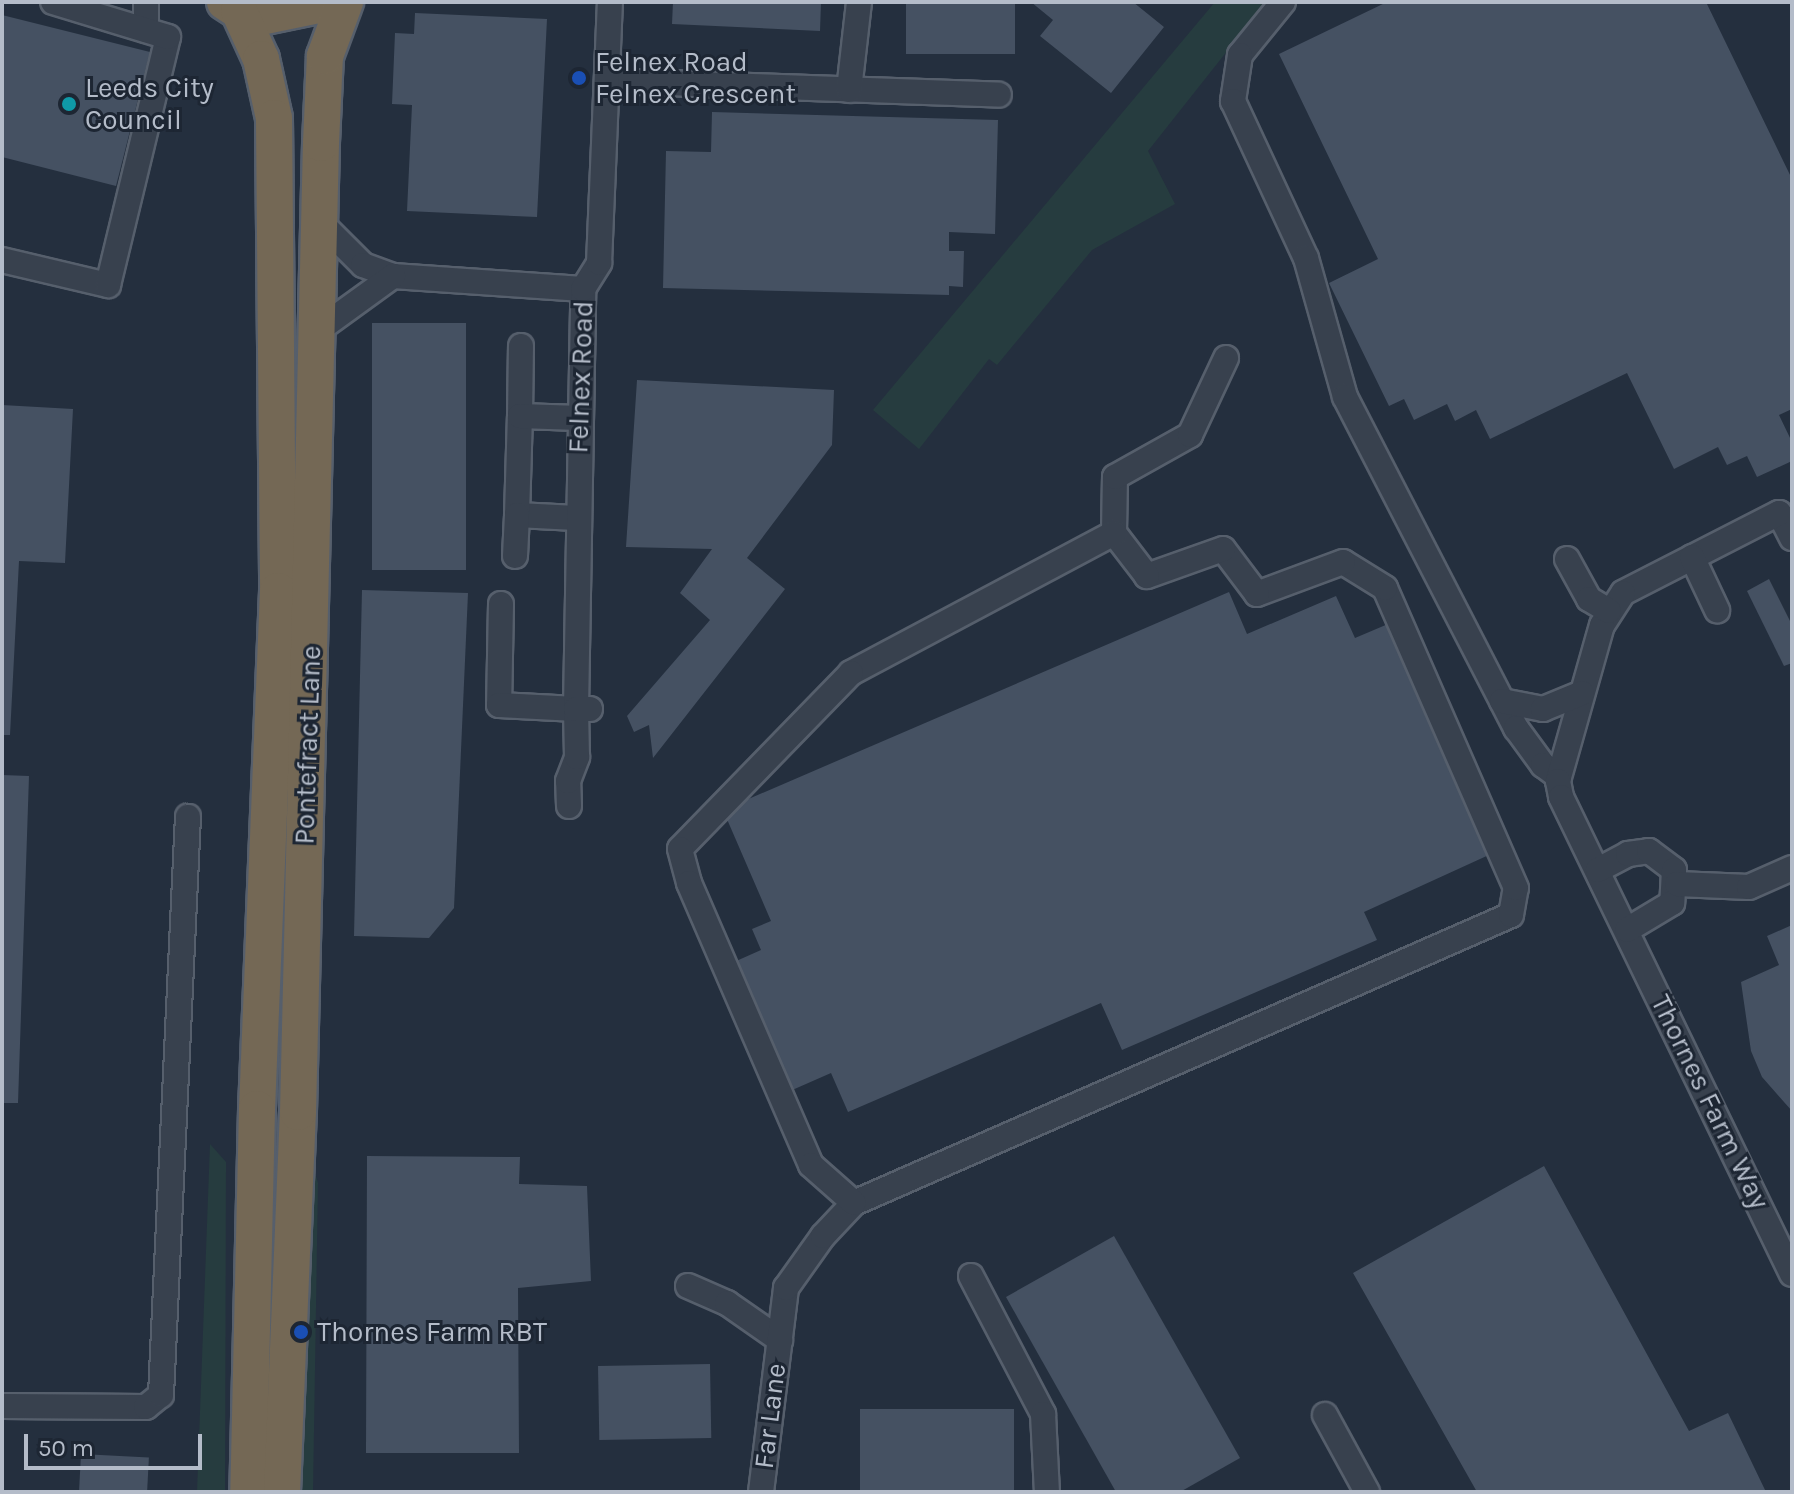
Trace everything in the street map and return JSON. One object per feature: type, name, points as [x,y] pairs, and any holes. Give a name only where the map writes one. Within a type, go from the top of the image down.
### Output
[{"type":"highway","points":[[232,6],[292,14],[333,2]]},
{"type":"highway","name":"Pontefract Lane","points":[[282,1492],[298,1112],[325,56],[345,2]]},
{"type":"highway","name":"Pontefract Lane","points":[[232,6],[261,59],[274,118],[278,591],[256,1124],[248,1492]]},
{"type":"street","points":[[2,260],[108,285],[168,37],[53,2]]},
{"type":"street","points":[[146,2],[146,30]]},
{"type":"street","name":"Felnex Road","points":[[569,806],[568,781],[577,757],[583,709],[576,518],[583,289],[599,263],[610,2]]},
{"type":"street","points":[[849,90],[859,2]]},
{"type":"street","points":[[1283,2],[1240,55],[1233,101],[1306,258],[1345,397],[1502,701],[1530,749],[1559,777],[1609,611],[1623,593],[1779,513],[1792,538]]},
{"type":"street","points":[[607,81],[999,95]]},
{"type":"street","points":[[319,221],[363,265],[393,276],[583,289]]},
{"type":"street","points":[[317,331],[393,276]]},
{"type":"street","points":[[515,556],[521,346]]},
{"type":"street","points":[[1114,533],[851,673],[680,849],[689,883],[811,1165],[854,1203],[1511,915],[1516,888],[1385,588],[1343,562],[1257,594],[1223,549],[1147,576],[1114,533],[1115,477],[1190,435],[1226,358]]},
{"type":"street","points":[[520,416],[579,418]]},
{"type":"street","points":[[517,515],[576,518]]},
{"type":"street","points":[[1692,557],[1717,610]]},
{"type":"street","points":[[1567,559],[1589,599],[1609,611]]},
{"type":"street","points":[[501,604],[499,705],[583,709]]},
{"type":"street","points":[[1502,701],[1543,709],[1582,693]]},
{"type":"street","name":"Thornes Farm Way","points":[[1559,777],[1561,797],[1792,1274]]},
{"type":"street","points":[[2,1406],[146,1407],[161,1395],[188,817]]},
{"type":"street","points":[[1598,870],[1628,854],[1649,851],[1668,861],[1677,884],[1664,911],[1627,930]]},
{"type":"street","points":[[1677,884],[1749,887],[1792,868]]},
{"type":"street","name":"Far Lane","points":[[761,1492],[786,1288],[823,1236],[854,1203]]},
{"type":"street","points":[[971,1276],[1043,1414],[1047,1492]]},
{"type":"street","points":[[688,1286],[727,1303],[780,1340]]},
{"type":"street","points":[[1325,1415],[1367,1492]]},
{"type":"green space","points":[[1215,2],[1266,2],[1148,151],[1175,204],[1092,250],[997,365],[989,359],[919,449],[873,410]]},
{"type":"green space","points":[[210,1144],[226,1162],[225,1492],[197,1492]]},
{"type":"green space","points":[[311,1161],[318,1183],[313,1492],[298,1492]]},
{"type":"building","points":[[673,2],[821,2],[820,31],[672,24]]},
{"type":"building","points":[[906,2],[1015,2],[1015,54],[906,54]]},
{"type":"building","points":[[1031,2],[1133,2],[1164,27],[1111,93],[1040,36],[1053,20]]},
{"type":"building","points":[[1387,2],[1706,2],[1792,179],[1792,409],[1779,415],[1792,442],[1792,461],[1757,477],[1747,456],[1727,465],[1718,447],[1674,469],[1627,373],[1490,439],[1476,410],[1455,421],[1447,404],[1414,420],[1404,399],[1389,406],[1329,283],[1378,259],[1279,54]]},
{"type":"building","points":[[415,13],[547,19],[537,217],[407,211],[412,105],[392,104],[395,33],[414,34]]},
{"type":"building","name":"Leeds City Council","points":[[2,15],[150,52],[116,186],[2,157]]},
{"type":"building","points":[[712,112],[998,120],[995,234],[949,232],[949,251],[964,251],[963,287],[949,286],[949,295],[663,288],[666,151],[711,152]]},
{"type":"building","points":[[372,323],[466,323],[466,570],[372,570]]},
{"type":"building","points":[[637,380],[834,390],[832,445],[747,558],[785,589],[653,758],[649,725],[634,732],[627,716],[710,620],[680,593],[712,549],[626,547]]},
{"type":"building","points":[[2,405],[73,409],[65,563],[19,561],[10,735],[2,735]]},
{"type":"building","points":[[1769,579],[1792,625],[1792,663],[1784,666],[1747,591]]},
{"type":"building","points":[[362,590],[468,593],[454,908],[429,938],[354,936]]},
{"type":"building","points":[[1229,592],[1247,634],[1336,596],[1355,638],[1388,624],[1491,854],[1364,912],[1377,940],[1122,1050],[1101,1003],[848,1112],[831,1073],[790,1091],[734,962],[761,950],[752,929],[771,921],[723,810]]},
{"type":"building","points":[[2,775],[29,776],[18,1103],[2,1103]]},
{"type":"building","points":[[1792,925],[1792,1111],[1762,1077],[1751,1051],[1741,982],[1779,965],[1767,936]]},
{"type":"building","points":[[367,1156],[520,1157],[519,1184],[587,1186],[591,1281],[518,1288],[519,1453],[366,1453]]},
{"type":"building","points":[[1544,1166],[1689,1431],[1728,1413],[1766,1492],[1477,1492],[1353,1273]]},
{"type":"building","points":[[1114,1236],[1240,1458],[1180,1492],[1116,1492],[1006,1297]]},
{"type":"building","points":[[710,1364],[711,1438],[599,1440],[598,1366]]},
{"type":"building","points":[[860,1409],[1014,1409],[1014,1492],[860,1492]]},
{"type":"building","points":[[81,1454],[149,1458],[147,1492],[79,1492]]},
{"type":"place","name":"Felnex Road Felnex Crescent","points":[[579,78]]},
{"type":"place","name":"Leeds City Council","points":[[69,104]]},
{"type":"place","name":"Thornes Farm RBT","points":[[301,1332]]}]
